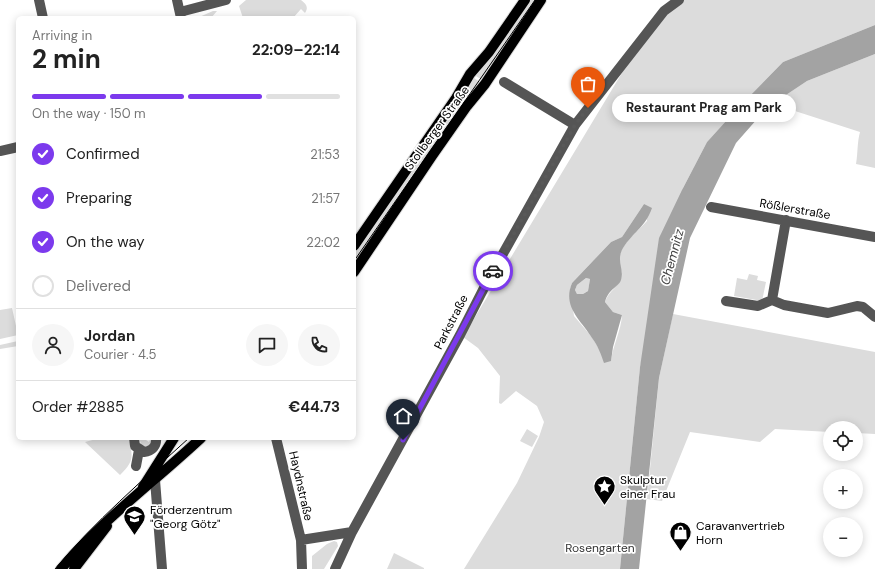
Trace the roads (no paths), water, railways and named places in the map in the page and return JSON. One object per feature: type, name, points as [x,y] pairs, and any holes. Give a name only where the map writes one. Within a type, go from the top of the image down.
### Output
[{"type":"main road","name":"Stollberger Straße","points":[[356,243],[456,98],[470,74],[489,52],[525,0]]},
{"type":"main road","name":"Stollberger Straße","points":[[356,269],[432,156],[467,106],[485,84],[541,0]]},
{"type":"main road","points":[[140,490],[173,440]]},
{"type":"main road","points":[[60,569],[94,532],[114,516],[140,490],[155,480],[199,440]]},
{"type":"main road","points":[[74,569],[99,538],[114,516]]},
{"type":"street","points":[[39,0],[43,16]]},
{"type":"street","points":[[177,0],[180,15],[226,0]]},
{"type":"street","name":"Parkstraße","points":[[335,569],[352,532],[453,349],[486,284],[575,125],[664,11],[679,0]]},
{"type":"street","points":[[504,82],[575,125]]},
{"type":"street","points":[[0,152],[16,148]]},
{"type":"street","name":"Rößlerstraße","points":[[711,207],[875,237]]},
{"type":"street","points":[[772,300],[786,220]]},
{"type":"street","points":[[726,301],[758,306],[772,300],[784,305],[828,313],[856,306],[863,307],[875,317]]},
{"type":"street","points":[[134,440],[135,446],[139,450],[146,452],[152,449],[155,445],[156,440]]},
{"type":"street","name":"Haydnstraße","points":[[276,440],[300,540]]},
{"type":"street","points":[[136,466],[139,450]]},
{"type":"street","points":[[155,480],[162,569]]},
{"type":"street","points":[[302,569],[300,540],[352,532]]},
{"type":"water","name":"Chemnitz","points":[[875,25],[875,54],[807,81],[786,95],[758,118],[736,143],[690,238],[659,378],[639,569],[620,569],[640,367],[659,238],[707,142],[783,62]]},
{"type":"water","points":[[644,204],[652,208],[646,220],[622,250],[620,255],[622,272],[621,280],[620,283],[611,291],[605,302],[613,312],[622,315],[613,347],[611,361],[604,363],[596,344],[574,313],[569,299],[570,292],[572,283],[611,242],[622,237]],"holes":[[[586,278],[590,279],[588,291],[583,294],[577,294],[575,290],[577,285]]]},
{"type":"tram line","points":[[356,258],[535,0]]},
{"type":"tram line","points":[[55,569],[86,534],[187,440]]},
{"type":"place","name":"Restaurant Prag am Park","points":[[588,108]]},
{"type":"place","name":"Skulptur einer Frau","points":[[604,506]]},
{"type":"place","name":"Förderzentrum \"Georg Götz\"","points":[[134,536]]},
{"type":"place","name":"Caravanvertrieb Horn","points":[[680,552]]},
{"type":"park label","name":"Rosengarten","points":[[600,548]]}]
